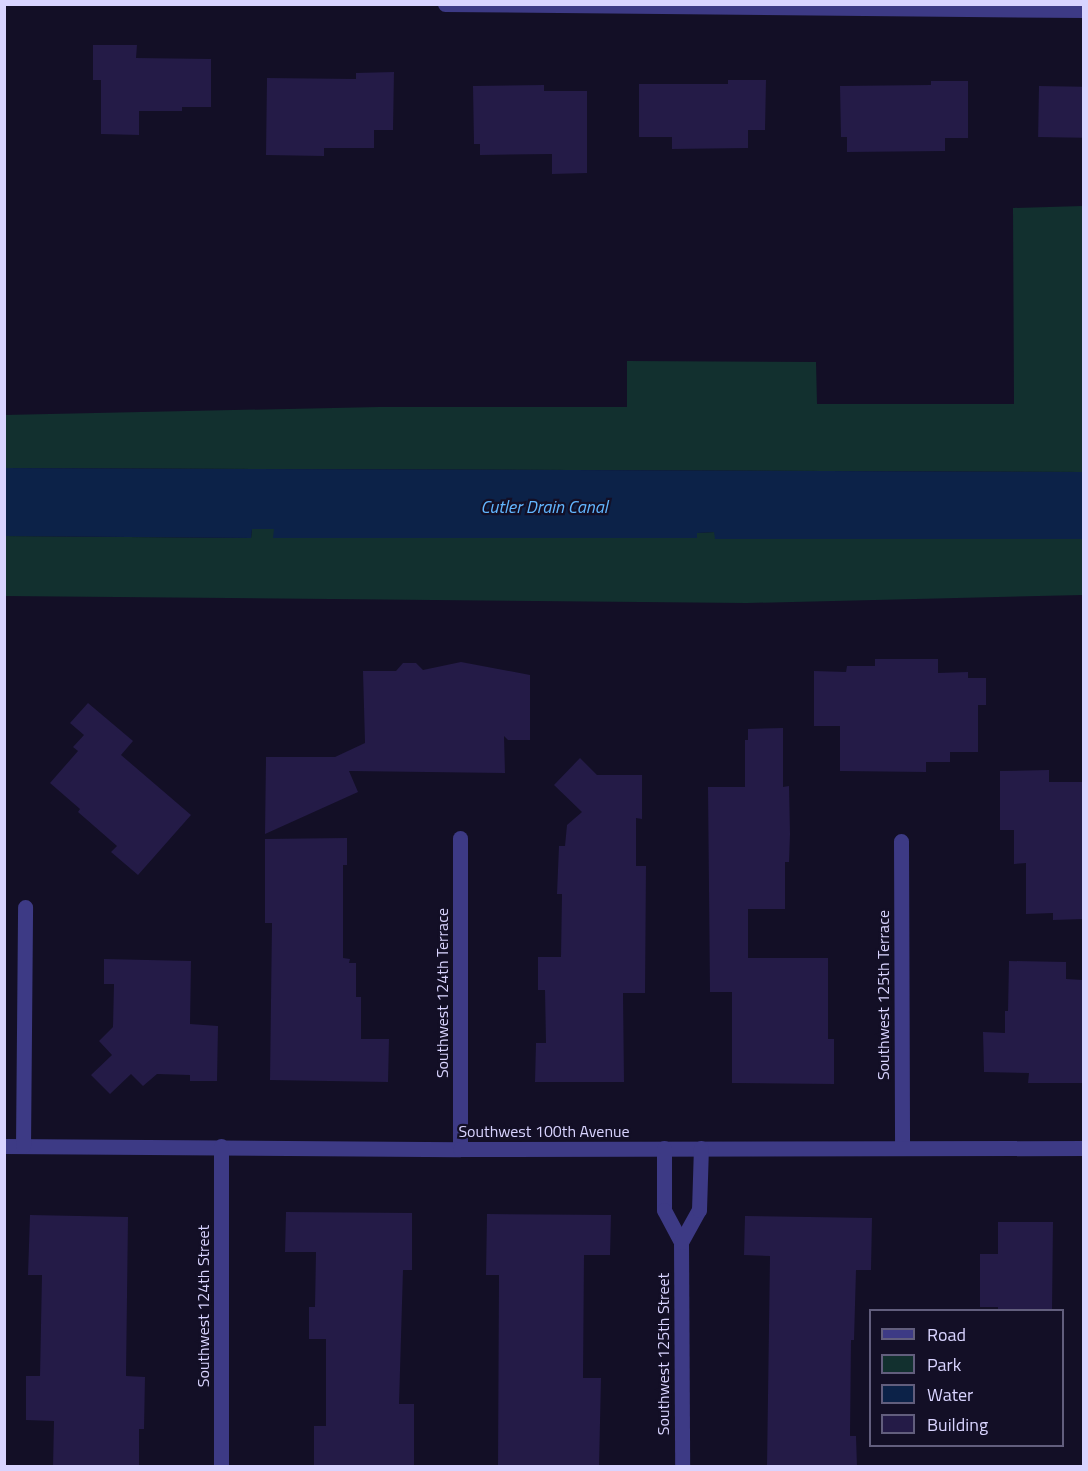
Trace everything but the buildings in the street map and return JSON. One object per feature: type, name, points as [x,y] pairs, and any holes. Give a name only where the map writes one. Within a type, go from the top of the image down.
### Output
[{"type":"street","points":[[445,4],[991,7],[1083,10]]},
{"type":"street","name":"Southwest 124th Terrace","points":[[460,838],[460,1149]]},
{"type":"street","name":"Southwest 125th Terrace","points":[[901,841],[902,1148]]},
{"type":"street","points":[[23,1146],[24,907]]},
{"type":"street","name":"Southwest 100th Avenue","points":[[4,1146],[460,1149],[1083,1148]]},
{"type":"street","name":"Southwest 124th Street","points":[[221,1146],[221,1467]]},
{"type":"street","name":"Southwest 125th Street","points":[[664,1148],[664,1210],[681,1242],[682,1467]]},
{"type":"street","name":"Southwest 125th Street","points":[[681,1242],[699,1210],[701,1148]]},
{"type":"green space","points":[[1083,206],[1083,472],[5,468],[4,415],[379,407],[627,407],[627,361],[816,362],[817,404],[1014,404],[1013,208]]},
{"type":"green space","points":[[252,529],[274,529],[274,538],[697,538],[696,533],[715,532],[715,539],[1083,539],[1083,595],[747,603],[5,596],[5,536],[251,538]]},
{"type":"water","name":"Cutler Drain Canal","points":[[5,468],[1083,472],[1083,539],[715,539],[714,532],[697,533],[697,538],[273,538],[274,529],[252,529],[251,538],[5,536]]}]
